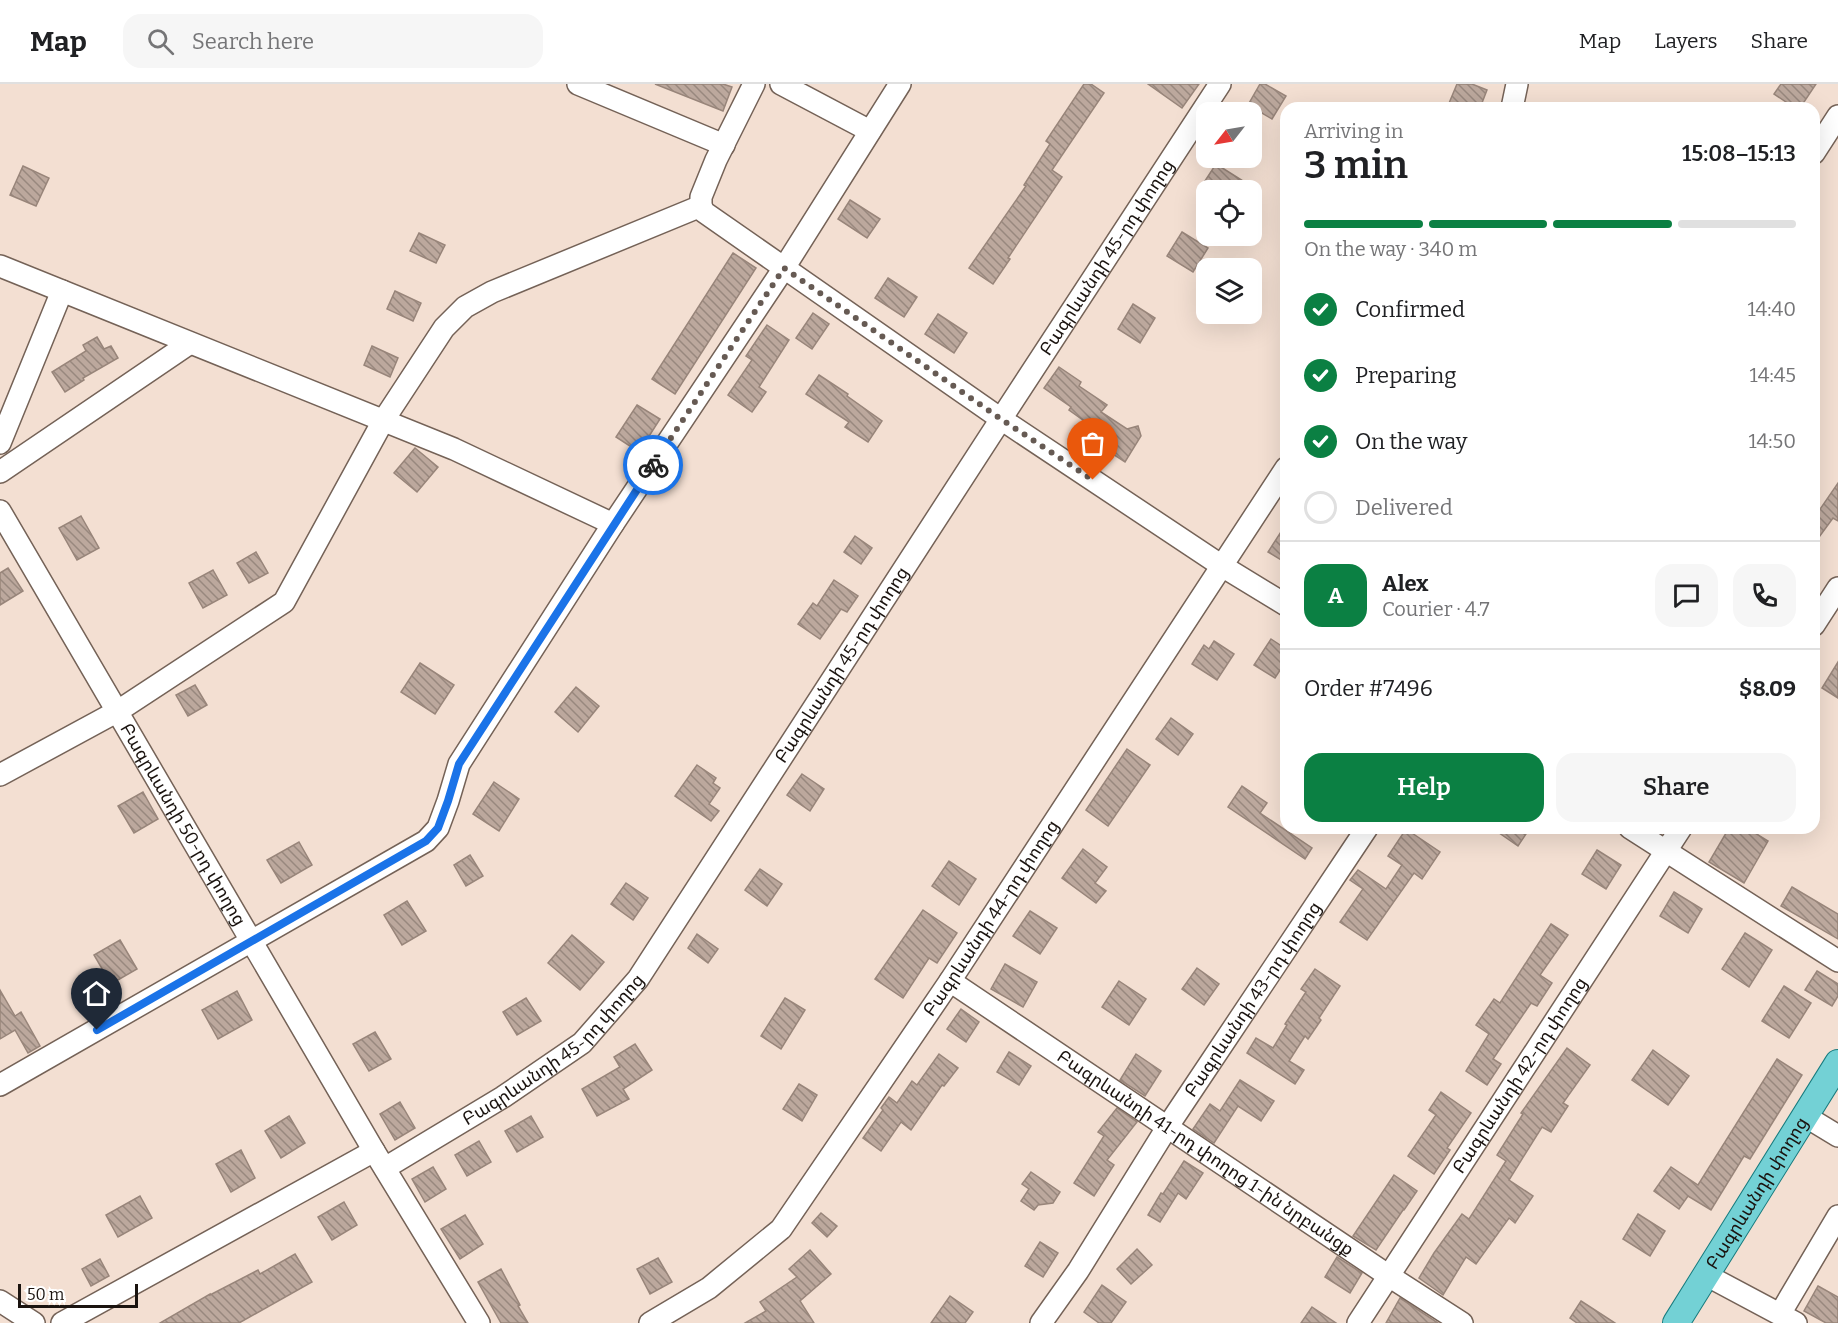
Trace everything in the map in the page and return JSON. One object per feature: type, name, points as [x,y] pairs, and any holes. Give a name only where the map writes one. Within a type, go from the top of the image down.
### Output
[{"type":"main road","name":"Բագրևանդի փողոց","points":[[1676,1323],[1838,1063]]},
{"type":"street","points":[[578,84],[724,145]]},
{"type":"street","points":[[754,84],[701,197],[704,212],[1001,419],[1280,602]]},
{"type":"street","points":[[781,84],[870,131]]},
{"type":"street","points":[[0,1085],[426,841],[438,828],[459,764],[613,524],[784,268],[900,84]]},
{"type":"street","name":"Բագրևանդի 45-րդ փողոց","points":[[62,1323],[503,1097],[582,1043],[638,980],[1220,84]]},
{"type":"street","points":[[1513,102],[1517,84]]},
{"type":"street","points":[[1820,144],[1838,116]]},
{"type":"street","points":[[0,775],[117,711],[285,602],[383,421],[444,328],[465,307],[492,292],[701,206]]},
{"type":"street","points":[[0,266],[454,449],[613,524]]},
{"type":"street","points":[[0,442],[62,291]]},
{"type":"street","points":[[0,472],[190,343]]},
{"type":"street","name":"Բագրևանդի 44-րդ փողոց","points":[[650,1323],[709,1288],[781,1229],[950,981],[1280,477]]},
{"type":"street","name":"Բագրևանդի 50-րդ փողոց","points":[[0,511],[379,1159],[478,1323]]},
{"type":"street","points":[[1820,616],[1838,588]]},
{"type":"street","name":"Բագրևանդի 43-րդ փողոց","points":[[1041,1323],[1078,1270],[1167,1126],[1362,834]]},
{"type":"street","points":[[1639,834],[1838,961]]},
{"type":"street","name":"Բագրևանդի 42-րդ փողոց","points":[[1358,1323],[1677,834]]},
{"type":"street","name":"Բագրևանդի 41-րդ փողոց 1-ին նրբանցք","points":[[950,981],[1462,1323]]},
{"type":"street","points":[[1805,1116],[1838,1136]]},
{"type":"street","points":[[1706,1275],[1788,1318],[1838,1216]]},
{"type":"street","points":[[0,1301],[34,1323]]},
{"type":"building","points":[[655,84],[723,84],[732,87],[723,111]]},
{"type":"building","points":[[1084,84],[1091,84],[1104,93],[1052,170],[1062,177],[993,284],[969,268],[1026,186],[1024,185],[1050,144],[1046,141]]},
{"type":"building","points":[[1148,84],[1199,84],[1182,108]]},
{"type":"building","points":[[1260,84],[1265,84],[1286,96],[1280,102],[1272,119],[1262,113],[1262,102],[1250,102]]},
{"type":"building","points":[[1457,84],[1472,84],[1487,90],[1482,102],[1450,102]]},
{"type":"building","points":[[1781,84],[1816,84],[1804,102],[1786,102],[1774,94]]},
{"type":"building","points":[[23,166],[49,178],[36,206],[10,195]]},
{"type":"building","points":[[1213,168],[1222,168],[1241,180],[1206,180]]},
{"type":"building","points":[[850,200],[880,219],[867,238],[838,219]]},
{"type":"building","points":[[1182,232],[1196,241],[1196,246],[1208,248],[1202,258],[1196,258],[1196,267],[1193,272],[1167,256]]},
{"type":"building","points":[[419,233],[445,245],[436,263],[410,251]]},
{"type":"building","points":[[733,253],[756,268],[675,394],[652,379]]},
{"type":"building","points":[[888,278],[917,297],[904,317],[875,298]]},
{"type":"building","points":[[395,291],[421,303],[413,321],[387,309]]},
{"type":"building","points":[[1133,304],[1155,318],[1140,343],[1118,329]]},
{"type":"building","points":[[813,313],[829,324],[812,349],[796,338]]},
{"type":"building","points":[[938,314],[967,333],[954,353],[925,334]]},
{"type":"building","points":[[767,325],[789,340],[759,387],[766,392],[752,412],[728,395],[752,360],[746,356]]},
{"type":"building","points":[[97,337],[104,349],[111,346],[118,358],[83,378],[84,380],[65,392],[52,372],[86,351],[83,345]]},
{"type":"building","points":[[372,346],[398,358],[390,377],[364,365]]},
{"type":"building","points":[[1059,367],[1081,382],[1079,386],[1107,405],[1101,412],[1127,429],[1138,426],[1141,436],[1125,462],[1102,447],[1108,438],[1069,410],[1071,407],[1044,388]]},
{"type":"building","points":[[819,375],[882,421],[868,442],[845,427],[849,422],[806,394]]},
{"type":"building","points":[[637,405],[660,419],[639,452],[616,437]]},
{"type":"building","points":[[415,448],[438,467],[417,492],[394,473]]},
{"type":"building","points":[[1838,483],[1838,521],[1833,518],[1820,536],[1820,509]]},
{"type":"building","points":[[81,516],[99,548],[77,560],[59,528]]},
{"type":"building","points":[[1280,533],[1280,559],[1268,552]]},
{"type":"building","points":[[855,536],[872,548],[861,564],[844,552]]},
{"type":"building","points":[[256,552],[268,573],[249,583],[237,563]]},
{"type":"building","points":[[8,568],[23,591],[0,605],[0,573]]},
{"type":"building","points":[[213,570],[227,595],[203,608],[189,583]]},
{"type":"building","points":[[834,580],[858,596],[847,612],[841,609],[820,639],[798,624],[813,603],[817,606]]},
{"type":"building","points":[[1271,639],[1280,645],[1280,670],[1275,678],[1254,665]]},
{"type":"building","points":[[1214,641],[1234,654],[1217,680],[1192,664],[1204,645],[1209,649]]},
{"type":"building","points":[[1838,662],[1838,698],[1822,688]]},
{"type":"building","points":[[420,663],[454,685],[435,714],[401,692]]},
{"type":"building","points":[[195,685],[207,705],[188,716],[176,695]]},
{"type":"building","points":[[576,687],[599,706],[578,732],[555,712]]},
{"type":"building","points":[[1171,718],[1193,734],[1178,755],[1156,739]]},
{"type":"building","points":[[1127,749],[1150,765],[1108,826],[1086,810]]},
{"type":"building","points":[[697,765],[716,778],[713,783],[720,788],[709,804],[719,811],[711,821],[675,796]]},
{"type":"building","points":[[802,774],[824,789],[810,811],[787,795]]},
{"type":"building","points":[[494,782],[519,799],[499,831],[473,814]]},
{"type":"building","points":[[1242,786],[1267,803],[1260,813],[1280,826],[1280,834],[1291,834],[1312,848],[1305,859],[1228,807]]},
{"type":"building","points":[[143,792],[158,819],[134,833],[118,806]]},
{"type":"building","points":[[1403,834],[1413,834],[1440,852],[1422,879],[1414,873],[1367,940],[1340,922],[1363,889],[1350,880],[1358,870],[1386,889],[1402,865],[1388,856]]},
{"type":"building","points":[[1501,834],[1526,834],[1518,846]]},
{"type":"building","points":[[1725,834],[1757,834],[1768,841],[1744,883],[1709,862]]},
{"type":"building","points":[[299,842],[312,865],[281,883],[267,860]]},
{"type":"building","points":[[1083,849],[1107,867],[1095,883],[1106,891],[1096,903],[1062,878]]},
{"type":"building","points":[[1597,850],[1621,865],[1606,889],[1582,874]]},
{"type":"building","points":[[470,855],[483,876],[466,886],[454,865]]},
{"type":"building","points":[[949,861],[976,879],[959,905],[932,886]]},
{"type":"building","points":[[760,869],[782,884],[767,906],[745,890]]},
{"type":"building","points":[[626,883],[648,898],[633,920],[611,904]]},
{"type":"building","points":[[1792,887],[1838,914],[1838,939],[1781,906]]},
{"type":"building","points":[[1674,892],[1702,909],[1688,933],[1660,916]]},
{"type":"building","points":[[407,901],[426,931],[402,945],[384,915]]},
{"type":"building","points":[[923,910],[957,933],[937,963],[929,958],[903,998],[875,979]]},
{"type":"building","points":[[1030,911],[1057,928],[1040,954],[1013,936]]},
{"type":"building","points":[[1551,924],[1568,935],[1540,975],[1552,983],[1537,1006],[1531,1003],[1493,1059],[1501,1064],[1487,1085],[1466,1071],[1489,1034],[1476,1025],[1494,999],[1500,1003]]},
{"type":"building","points":[[1745,933],[1772,950],[1749,987],[1722,969]]},
{"type":"building","points":[[697,934],[718,949],[708,963],[688,948]]},
{"type":"building","points":[[572,935],[604,962],[580,990],[548,963]]},
{"type":"building","points":[[120,940],[137,969],[111,984],[94,955]]},
{"type":"building","points":[[1005,964],[1037,982],[1023,1007],[991,989]]},
{"type":"building","points":[[1197,968],[1219,984],[1204,1005],[1182,989]]},
{"type":"building","points":[[1315,969],[1340,986],[1319,1018],[1321,1020],[1308,1039],[1305,1036],[1289,1061],[1304,1070],[1295,1084],[1247,1053],[1256,1038],[1273,1048],[1287,1025],[1285,1024],[1306,992],[1301,989]]},
{"type":"building","points":[[1817,971],[1838,984],[1838,996],[1832,1006],[1805,990]]},
{"type":"building","points":[[1119,981],[1146,999],[1129,1025],[1102,1007]]},
{"type":"building","points":[[1784,986],[1811,1003],[1789,1038],[1762,1021]]},
{"type":"building","points":[[0,990],[15,1016],[21,1012],[40,1046],[28,1053],[15,1030],[0,1039]]},
{"type":"building","points":[[237,991],[252,1020],[218,1039],[202,1010]]},
{"type":"building","points":[[526,998],[541,1021],[517,1035],[503,1012]]},
{"type":"building","points":[[785,998],[805,1010],[781,1049],[761,1036]]},
{"type":"building","points":[[961,1009],[979,1022],[966,1042],[947,1029]]},
{"type":"building","points":[[375,1032],[391,1059],[369,1071],[353,1044]]},
{"type":"building","points":[[635,1044],[652,1070],[623,1089],[629,1099],[597,1116],[582,1089],[620,1067],[614,1057]]},
{"type":"building","points":[[1567,1048],[1590,1065],[1563,1103],[1568,1106],[1551,1132],[1542,1127],[1509,1180],[1533,1196],[1515,1223],[1509,1218],[1476,1264],[1466,1257],[1443,1295],[1419,1278],[1462,1214],[1469,1219],[1506,1161],[1497,1155],[1523,1114],[1521,1113]]},
{"type":"building","points":[[1653,1050],[1689,1076],[1668,1105],[1632,1080]]},
{"type":"building","points":[[1009,1052],[1031,1066],[1019,1085],[997,1072]]},
{"type":"building","points":[[939,1054],[958,1068],[944,1086],[942,1085],[911,1130],[901,1122],[881,1151],[863,1138],[883,1110],[881,1108],[889,1097],[897,1103],[912,1081],[917,1085]]},
{"type":"building","points":[[1136,1054],[1161,1071],[1145,1096],[1120,1080]]},
{"type":"building","points":[[1777,1059],[1802,1075],[1750,1159],[1744,1156],[1711,1210],[1688,1196],[1679,1209],[1654,1191],[1671,1167],[1698,1185]]},
{"type":"building","points":[[1240,1080],[1274,1101],[1261,1121],[1238,1106],[1214,1143],[1193,1129],[1210,1104],[1220,1111]]},
{"type":"building","points":[[799,1084],[817,1095],[802,1121],[783,1109]]},
{"type":"building","points":[[1441,1092],[1471,1113],[1447,1148],[1450,1150],[1434,1174],[1408,1156],[1436,1115],[1429,1110]]},
{"type":"building","points":[[400,1102],[415,1128],[395,1140],[380,1114]]},
{"type":"building","points":[[1117,1108],[1137,1122],[1107,1160],[1114,1165],[1094,1196],[1074,1183],[1104,1136],[1098,1132]]},
{"type":"building","points":[[289,1116],[305,1143],[281,1158],[265,1131]]},
{"type":"building","points":[[531,1116],[543,1137],[517,1152],[505,1131]]},
{"type":"building","points":[[479,1141],[491,1162],[467,1176],[455,1155]]},
{"type":"building","points":[[241,1150],[255,1178],[231,1192],[216,1164]]},
{"type":"building","points":[[1184,1161],[1203,1173],[1186,1199],[1178,1193],[1160,1222],[1148,1215]]},
{"type":"building","points":[[433,1167],[446,1189],[425,1202],[412,1179]]},
{"type":"building","points":[[1031,1172],[1060,1192],[1053,1203],[1038,1205],[1034,1210],[1021,1201],[1029,1189],[1022,1184]]},
{"type":"building","points":[[1394,1175],[1417,1191],[1376,1250],[1353,1236]]},
{"type":"building","points":[[140,1196],[152,1218],[118,1237],[106,1215]]},
{"type":"building","points":[[344,1202],[357,1225],[332,1240],[318,1217]]},
{"type":"building","points":[[821,1213],[837,1226],[827,1237],[812,1223]]},
{"type":"building","points":[[1638,1214],[1665,1231],[1650,1256],[1623,1239]]},
{"type":"building","points":[[465,1215],[483,1244],[460,1259],[441,1229]]},
{"type":"building","points":[[1040,1242],[1058,1253],[1043,1277],[1025,1266]]},
{"type":"building","points":[[1137,1249],[1152,1265],[1131,1284],[1117,1269]]},
{"type":"building","points":[[810,1250],[831,1274],[800,1301],[814,1323],[745,1323],[766,1311],[760,1302],[797,1277],[789,1269]]},
{"type":"building","points":[[295,1254],[312,1282],[239,1323],[160,1323],[210,1294],[258,1270],[260,1274]]},
{"type":"building","points":[[1337,1257],[1362,1273],[1350,1293],[1325,1277]]},
{"type":"building","points":[[658,1258],[672,1282],[650,1294],[637,1269]]},
{"type":"building","points":[[100,1259],[109,1276],[91,1286],[82,1269]]},
{"type":"building","points":[[501,1269],[528,1323],[501,1323],[478,1282]]},
{"type":"building","points":[[1102,1285],[1126,1302],[1111,1323],[1099,1323],[1084,1312]]},
{"type":"building","points":[[1818,1286],[1838,1297],[1838,1323],[1826,1323],[1804,1311]]},
{"type":"building","points":[[950,1296],[973,1312],[965,1323],[931,1323]]},
{"type":"building","points":[[1400,1298],[1438,1323],[1386,1323]]},
{"type":"building","points":[[1581,1301],[1615,1323],[1577,1323],[1570,1318]]},
{"type":"building","points":[[1312,1307],[1336,1323],[1301,1323]]},
{"type":"way so far","points":[[653,465],[784,268],[1093,480]]},
{"type":"route","points":[[97,1030],[426,841],[438,828],[459,764],[653,465]]}]
